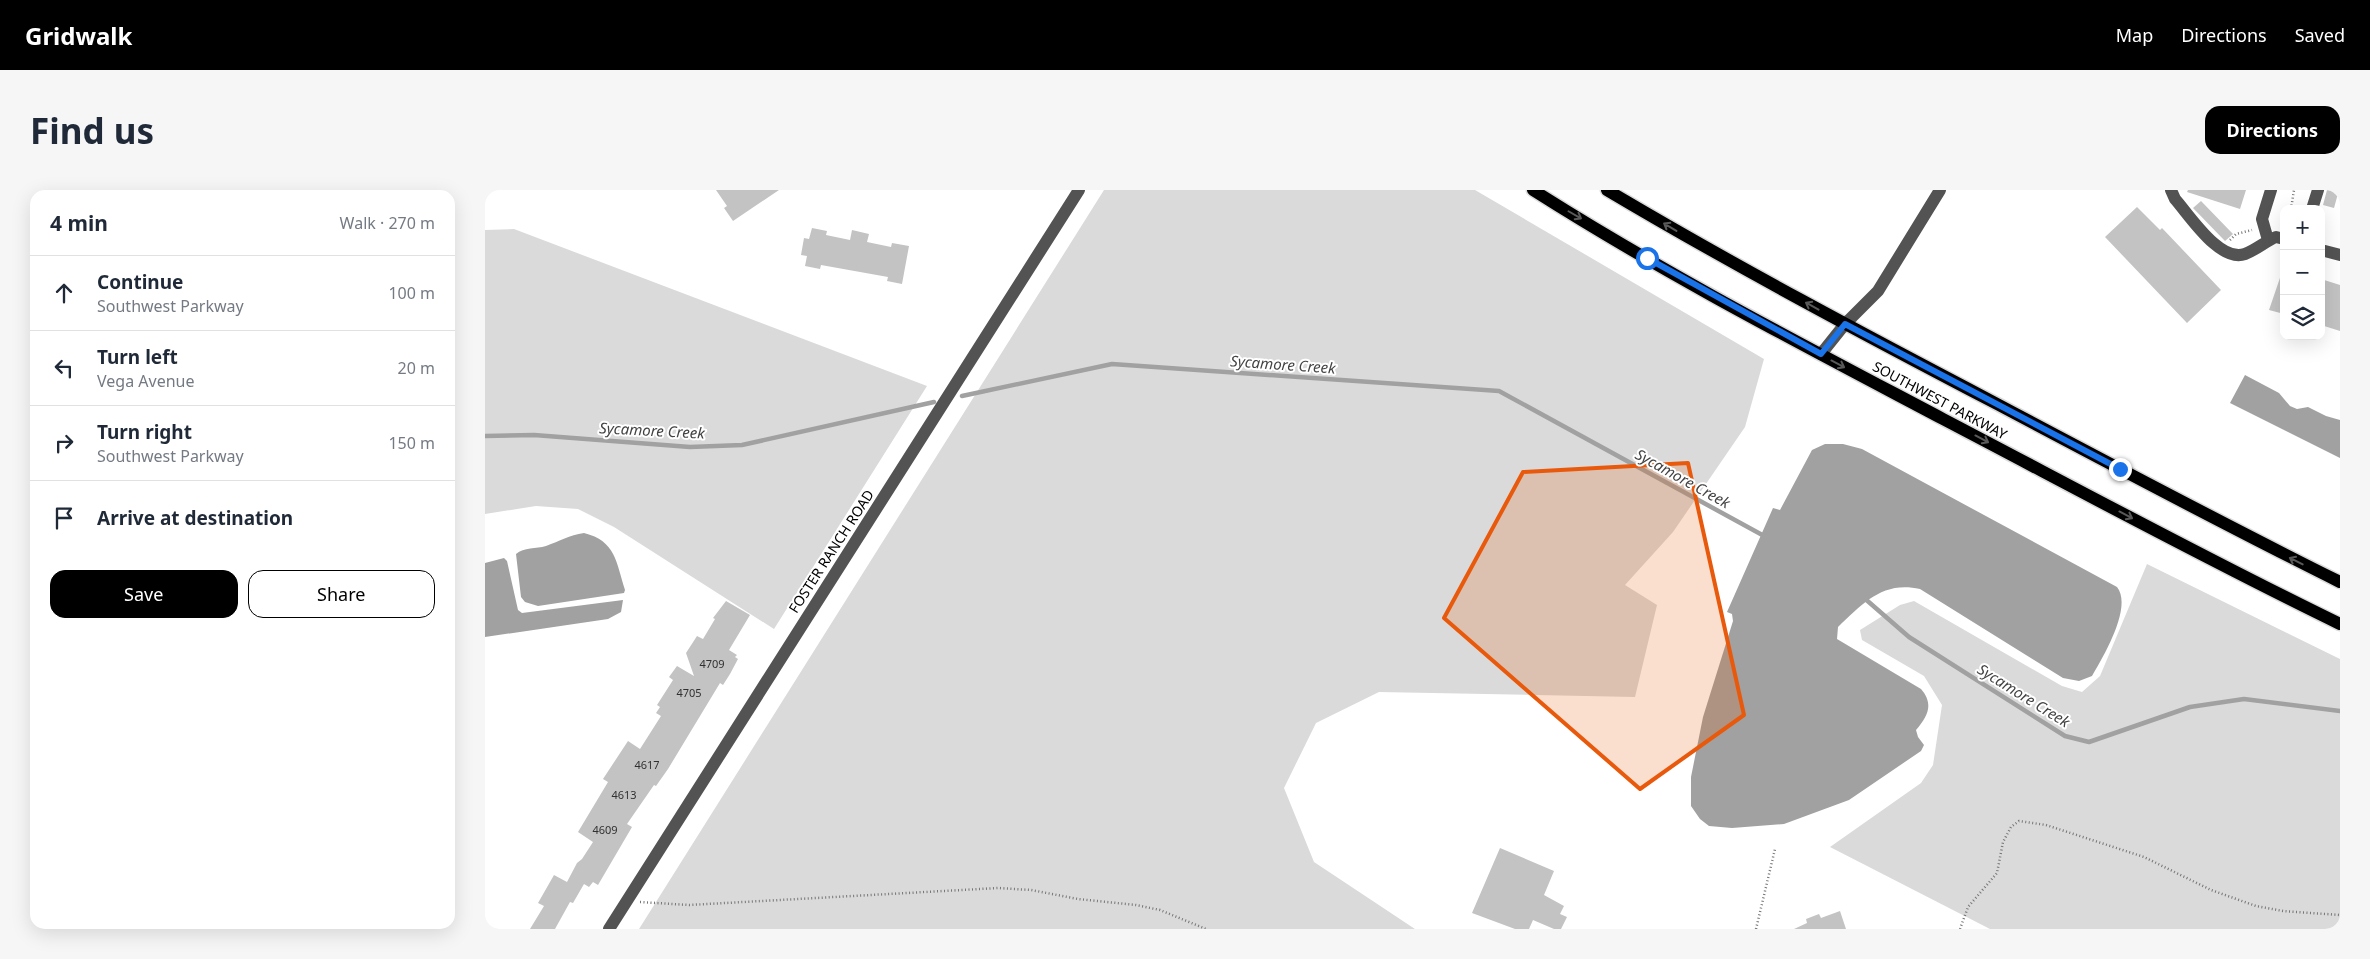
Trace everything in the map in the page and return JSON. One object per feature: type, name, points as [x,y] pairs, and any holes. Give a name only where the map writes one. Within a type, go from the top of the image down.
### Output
[{"type":"main road","name":"SOUTHWEST PARKWAY","points":[[1533,190],[1647,258],[1821,354],[2243,577],[2340,624]]},
{"type":"main road","name":"SOUTHWEST PARKWAY","points":[[1607,190],[1682,234],[1845,324],[2231,528],[2340,582]]},
{"type":"street","name":"FOSTER RANCH ROAD","points":[[609,929],[1079,190]]},
{"type":"street","points":[[1821,354],[1845,324],[1878,291],[1940,190]]},
{"type":"street","points":[[2171,190],[2175,199],[2220,250],[2231,256],[2245,254],[2268,240],[2280,238]]},
{"type":"street","points":[[2268,240],[2262,219],[2271,190]]},
{"type":"street","points":[[2313,205],[2318,190]]},
{"type":"street","points":[[2325,251],[2340,255]]},
{"type":"path","points":[[2292,205],[2294,190]]},
{"type":"path","points":[[2228,242],[2236,234],[2254,230]]},
{"type":"path","points":[[1960,929],[1968,907],[1997,873],[2003,842],[2011,828],[2019,820],[2029,820],[2144,856],[2211,890],[2256,906],[2283,911],[2340,915]]},
{"type":"path","points":[[1756,929],[1775,849]]},
{"type":"path","points":[[626,901],[689,905],[997,888],[1031,890],[1078,899],[1136,904],[1160,910],[1206,929]]},
{"type":"highlighted area","points":[[1688,463],[1744,715],[1640,789],[1444,618],[1523,472]]},
{"type":"shaded area","points":[[1104,190],[1475,190],[1764,359],[1745,427],[1673,532],[1625,585],[1657,605],[1635,697],[1379,692],[1316,723],[1284,788],[1314,862],[1415,929],[639,929]]},
{"type":"shaded area","points":[[514,229],[927,386],[774,629],[614,527],[578,509],[536,506],[485,514],[485,230]]},
{"type":"shaded area","points":[[2245,375],[2279,393],[2290,406],[2297,409],[2308,407],[2326,416],[2340,420],[2340,458],[2230,403]]},
{"type":"shaded area","points":[[1825,444],[1843,444],[1862,449],[2117,587],[2121,596],[2119,619],[2109,645],[2092,676],[2079,681],[2063,678],[1920,589],[1907,587],[1884,591],[1865,602],[1838,627],[1837,639],[1921,689],[1925,694],[1928,710],[1924,720],[1916,730],[1918,737],[1924,745],[1921,751],[1849,800],[1784,824],[1732,828],[1709,826],[1700,819],[1691,806],[1691,777],[1703,717],[1733,621],[1732,614],[1727,612],[1773,508],[1780,510],[1812,450]]},
{"type":"shaded area","points":[[584,533],[603,541],[609,547],[617,562],[625,590],[624,593],[538,606],[525,602],[521,597],[516,554],[523,550],[546,546]]},
{"type":"shaded area","points":[[504,558],[507,561],[518,610],[522,613],[623,600],[621,612],[608,619],[485,637],[485,563]]},
{"type":"shaded area","points":[[2147,564],[2340,659],[2340,929],[1990,929],[1830,847],[1921,783],[1933,765],[1942,705],[1924,676],[1862,640],[1860,630],[1900,605],[1914,601],[2062,686],[2082,692],[2100,676]]},
{"type":"building","points":[[716,190],[779,190],[733,221],[724,208],[727,206]]},
{"type":"building","points":[[2188,190],[2246,190],[2240,209],[2187,192]]},
{"type":"building","points":[[2327,190],[2339,190],[2334,208],[2323,205]]},
{"type":"building","points":[[2201,201],[2233,234],[2225,241],[2193,208]]},
{"type":"building","points":[[2137,207],[2160,230],[2162,228],[2221,290],[2187,323],[2105,237]]},
{"type":"building","points":[[812,228],[827,231],[826,235],[850,240],[852,230],[869,234],[867,242],[891,247],[892,243],[909,246],[902,284],[887,281],[888,277],[821,265],[820,269],[805,266],[807,256],[801,255],[804,238],[809,239]]},
{"type":"building","points":[[2280,278],[2280,313],[2269,310]]},
{"type":"building","points":[[2325,280],[2340,285],[2340,331],[2325,326]]},
{"type":"building","points":[[726,601],[750,615],[729,650],[737,655],[735,657],[738,659],[730,674],[723,685],[720,683],[668,769],[656,786],[654,785],[627,824],[632,827],[598,885],[593,882],[589,887],[584,884],[573,903],[570,902],[555,929],[530,929],[544,906],[538,903],[554,875],[567,882],[577,863],[582,859],[593,842],[578,832],[608,782],[603,779],[628,741],[640,749],[661,716],[656,713],[660,707],[657,705],[673,680],[669,677],[677,666],[694,676],[686,653],[697,636],[703,639],[715,619],[713,618]]},
{"type":"building","points":[[1500,848],[1554,871],[1544,895],[1564,906],[1560,914],[1567,917],[1561,929],[1554,929],[1533,920],[1529,929],[1515,929],[1472,913]]},
{"type":"building","points":[[1840,911],[1846,929],[1794,929],[1807,923],[1806,919],[1819,914],[1821,918]]},
{"type":"waterway","name":"Sycamore Creek","points":[[962,396],[1112,364],[1499,391],[1766,537]]},
{"type":"waterway","name":"Sycamore Creek","points":[[485,436],[534,435],[690,447],[742,445],[934,402]]},
{"type":"waterway","name":"Sycamore Creek","points":[[1863,597],[1909,637],[2065,736],[2089,742],[2190,707],[2244,699],[2340,711]]},
{"type":"route","points":[[1647,258],[1821,354],[1845,324],[2120,469]]}]
